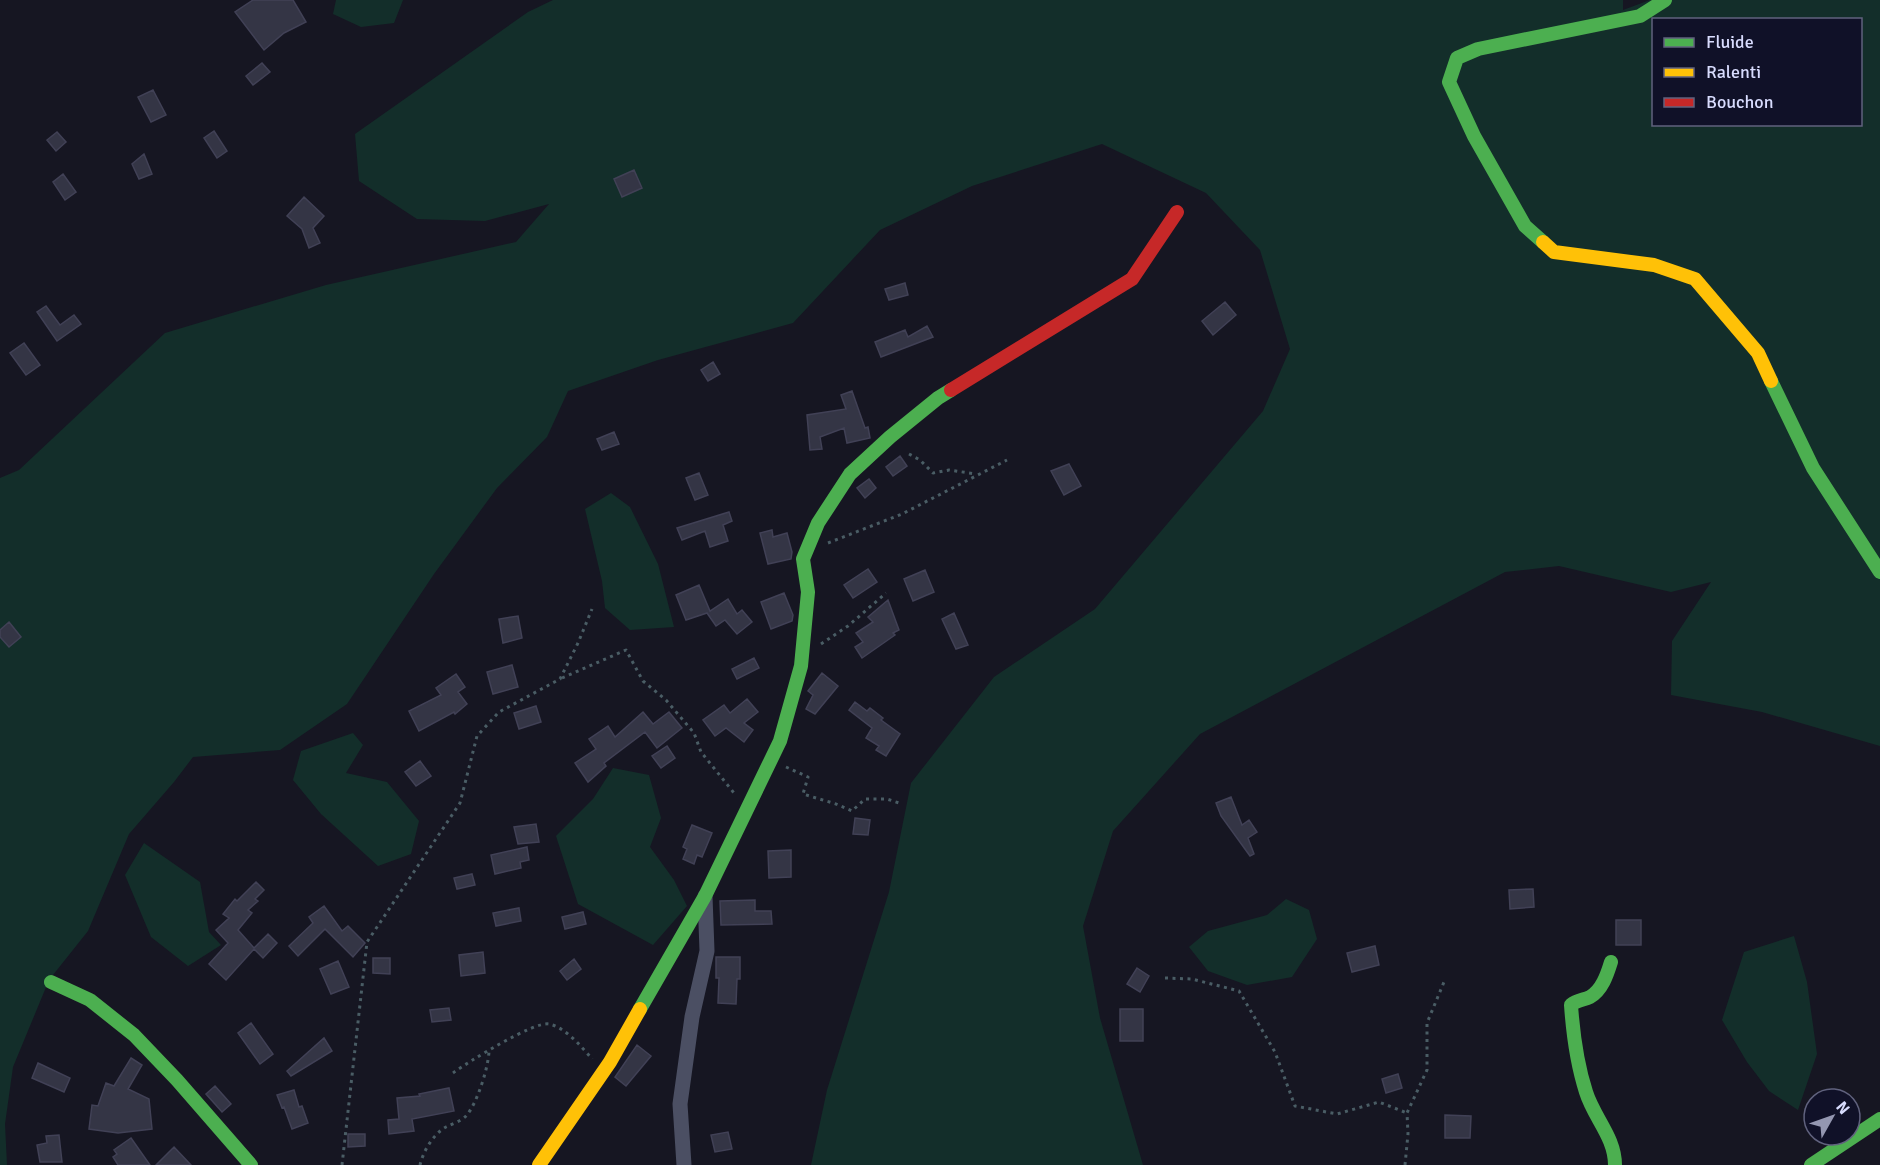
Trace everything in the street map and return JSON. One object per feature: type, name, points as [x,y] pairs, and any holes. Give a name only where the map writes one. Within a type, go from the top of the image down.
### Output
[{"type":"street","points":[[1665,0],[1640,16],[1478,49],[1457,58],[1449,82],[1474,136],[1525,226],[1554,252],[1654,265],[1695,279],[1758,353],[1813,468],[1880,572]]},
{"type":"street","points":[[539,1165],[610,1062],[705,896],[780,741],[798,677],[802,651],[808,592],[803,559],[818,523],[850,474],[890,437],[938,398],[1132,279],[1177,212]]},
{"type":"street","points":[[684,1165],[680,1104],[692,1017],[707,951],[705,896]]},
{"type":"street","points":[[1611,962],[1608,974],[1590,997],[1576,1000],[1571,1005],[1572,1028],[1587,1094],[1616,1153],[1615,1165]]},
{"type":"street","points":[[51,982],[90,1000],[134,1035],[177,1080],[250,1165]]},
{"type":"street","points":[[1812,1165],[1880,1119]]},
{"type":"path","points":[[909,454],[920,460],[933,473],[949,470],[978,474]]},
{"type":"path","points":[[806,550],[902,514],[1007,460]]},
{"type":"path","points":[[802,651],[825,643],[886,593]]},
{"type":"path","points":[[560,679],[578,644],[591,609]]},
{"type":"path","points":[[342,1165],[367,942],[460,803],[477,735],[499,712],[560,679],[626,651],[643,681],[666,700],[694,733],[701,752],[748,809]]},
{"type":"path","points":[[772,758],[807,777],[803,795],[852,811],[865,799],[887,799],[899,803]]},
{"type":"path","points":[[1165,978],[1192,979],[1239,991],[1275,1052],[1296,1106],[1337,1114],[1379,1102],[1407,1113]]},
{"type":"path","points":[[1405,1165],[1408,1134],[1407,1113],[1427,1070],[1427,1023],[1444,982]]},
{"type":"path","points":[[453,1072],[478,1055],[537,1025],[549,1024],[574,1038],[599,1067],[610,1062]]},
{"type":"path","points":[[420,1165],[431,1142],[442,1129],[466,1117],[477,1095],[489,1059],[489,1050]]},
{"type":"green space","points":[[336,0],[403,0],[394,23],[361,27],[333,14]]},
{"type":"green space","points":[[553,0],[1623,0],[1623,10],[1650,0],[1880,0],[1880,746],[1762,712],[1671,695],[1672,641],[1711,582],[1671,592],[1559,566],[1505,572],[1200,734],[1113,831],[1083,926],[1100,1018],[1143,1165],[811,1165],[827,1090],[889,892],[911,783],[994,677],[1095,609],[1263,411],[1290,349],[1260,250],[1206,193],[1102,144],[972,186],[880,230],[793,323],[658,360],[568,391],[547,437],[497,488],[434,574],[347,704],[280,750],[193,757],[129,834],[88,931],[49,980],[13,1067],[5,1124],[7,1165],[0,1165],[0,478],[19,470],[165,333],[326,285],[516,242],[549,204],[485,221],[417,219],[359,181],[355,134],[528,12]]},
{"type":"green space","points":[[611,493],[630,507],[658,564],[674,627],[630,630],[605,608],[602,581],[585,509]]},
{"type":"green space","points":[[353,733],[363,745],[346,773],[387,782],[419,821],[411,854],[378,866],[321,814],[293,780],[301,751]]},
{"type":"green space","points":[[613,768],[649,775],[661,818],[650,847],[674,880],[687,906],[653,945],[578,904],[556,836],[593,799]]},
{"type":"green space","points":[[144,843],[200,882],[209,932],[221,945],[188,966],[151,937],[125,875]]},
{"type":"green space","points":[[1286,899],[1309,910],[1317,939],[1292,977],[1247,985],[1208,971],[1189,947],[1208,931],[1267,915]]},
{"type":"green space","points":[[1794,936],[1807,982],[1817,1054],[1806,1087],[1802,1087],[1802,1098],[1798,1110],[1769,1091],[1747,1062],[1722,1020],[1744,952]]},
{"type":"building","points":[[253,0],[293,0],[306,22],[284,33],[264,50],[235,12]]},
{"type":"building","points":[[262,63],[270,72],[253,85],[246,76]]},
{"type":"building","points":[[153,90],[166,115],[151,122],[138,97]]},
{"type":"building","points":[[214,131],[227,151],[217,158],[204,138]]},
{"type":"building","points":[[57,132],[66,142],[56,151],[47,140]]},
{"type":"building","points":[[144,154],[152,174],[139,179],[132,164]]},
{"type":"building","points":[[634,170],[642,188],[622,197],[614,179]]},
{"type":"building","points":[[63,174],[76,192],[65,200],[53,182]]},
{"type":"building","points":[[304,197],[324,216],[313,228],[320,243],[309,248],[302,229],[287,216]]},
{"type":"building","points":[[905,283],[908,295],[889,300],[885,289]]},
{"type":"building","points":[[1225,302],[1236,315],[1213,335],[1202,321]]},
{"type":"building","points":[[46,306],[60,325],[74,315],[81,324],[57,341],[37,312]]},
{"type":"building","points":[[927,326],[933,337],[881,357],[875,342],[905,330],[908,337]]},
{"type":"building","points":[[24,343],[40,365],[26,375],[10,353]]},
{"type":"building","points":[[713,362],[720,374],[708,381],[701,370]]},
{"type":"building","points":[[852,391],[865,428],[868,427],[870,438],[847,443],[844,428],[820,437],[822,449],[810,450],[807,415],[846,409],[841,395]]},
{"type":"building","points":[[614,432],[619,444],[602,450],[597,439]]},
{"type":"building","points":[[900,456],[907,466],[893,476],[886,467]]},
{"type":"building","points":[[1069,464],[1081,486],[1064,495],[1051,471]]},
{"type":"building","points":[[699,473],[708,495],[695,500],[686,478]]},
{"type":"building","points":[[869,479],[876,488],[865,498],[857,488]]},
{"type":"building","points":[[729,512],[732,521],[723,525],[728,541],[710,547],[705,531],[682,540],[677,528]]},
{"type":"building","points":[[772,530],[773,537],[787,533],[792,552],[791,559],[768,564],[760,533]]},
{"type":"building","points":[[868,569],[877,582],[853,598],[844,585]]},
{"type":"building","points":[[925,570],[934,592],[913,601],[904,579]]},
{"type":"building","points":[[699,585],[710,611],[728,599],[737,614],[742,610],[752,622],[737,634],[725,620],[716,626],[707,613],[686,620],[676,595]]},
{"type":"building","points":[[784,593],[793,615],[792,621],[771,629],[761,602]]},
{"type":"building","points":[[888,600],[899,630],[862,658],[855,647],[863,642],[856,633],[873,622],[868,617]]},
{"type":"building","points":[[954,613],[968,645],[956,649],[942,619]]},
{"type":"building","points":[[518,616],[522,638],[503,643],[499,619]]},
{"type":"building","points":[[9,622],[21,637],[9,647],[0,637],[0,630]]},
{"type":"building","points":[[754,658],[759,668],[737,679],[732,669]]},
{"type":"building","points":[[512,665],[518,687],[493,694],[487,672]]},
{"type":"building","points":[[822,673],[838,686],[815,714],[806,709],[813,695],[808,691]]},
{"type":"building","points":[[456,674],[465,687],[458,692],[467,704],[455,714],[454,712],[419,731],[409,711],[441,695],[436,688]]},
{"type":"building","points":[[747,699],[758,712],[744,723],[753,730],[744,742],[726,728],[715,736],[703,720],[724,705],[730,713]]},
{"type":"building","points":[[855,702],[867,711],[870,708],[883,718],[881,720],[900,734],[886,756],[876,750],[879,746],[866,738],[872,728],[849,710]]},
{"type":"building","points":[[536,706],[541,722],[519,729],[514,713]]},
{"type":"building","points":[[643,712],[653,724],[669,712],[682,728],[657,748],[645,732],[604,763],[606,766],[588,782],[575,763],[596,749],[589,739],[608,726],[615,737]]},
{"type":"building","points":[[667,746],[675,758],[661,768],[652,756]]},
{"type":"building","points":[[420,761],[431,776],[416,786],[405,772]]},
{"type":"building","points":[[1231,797],[1242,825],[1249,820],[1257,832],[1248,838],[1254,854],[1250,856],[1221,816],[1216,803]]},
{"type":"building","points":[[855,818],[870,820],[868,835],[853,834]]},
{"type":"building","points":[[536,824],[539,842],[518,844],[514,827]]},
{"type":"building","points":[[692,825],[712,833],[702,857],[697,855],[694,864],[683,859],[687,849],[683,847]]},
{"type":"building","points":[[527,847],[529,860],[520,862],[521,868],[495,874],[491,855]]},
{"type":"building","points":[[791,850],[791,877],[769,878],[768,851]]},
{"type":"building","points":[[472,874],[475,885],[457,889],[454,878]]},
{"type":"building","points":[[256,882],[264,890],[255,899],[258,901],[248,910],[252,913],[238,930],[254,948],[268,934],[277,943],[263,958],[254,949],[226,980],[209,964],[228,943],[216,930],[229,918],[223,914],[235,899],[237,901]]},
{"type":"building","points":[[1533,889],[1534,907],[1510,909],[1509,890]]},
{"type":"building","points":[[755,900],[755,911],[771,911],[772,924],[721,925],[720,901]]},
{"type":"building","points":[[324,906],[342,931],[348,926],[365,943],[353,957],[325,929],[298,956],[289,946],[313,923],[309,917]]},
{"type":"building","points":[[519,908],[521,921],[496,926],[493,913]]},
{"type":"building","points":[[583,912],[586,924],[565,929],[562,917]]},
{"type":"building","points":[[1616,920],[1641,920],[1641,945],[1616,945]]},
{"type":"building","points":[[1375,946],[1379,965],[1352,972],[1347,953]]},
{"type":"building","points":[[483,952],[485,973],[461,976],[459,955]]},
{"type":"building","points":[[716,957],[740,957],[740,979],[737,979],[736,1004],[718,1003],[719,978],[716,978]]},
{"type":"building","points":[[373,958],[390,958],[390,974],[373,973]]},
{"type":"building","points":[[574,959],[581,969],[567,980],[560,971]]},
{"type":"building","points":[[338,961],[349,987],[331,994],[320,969]]},
{"type":"building","points":[[1137,968],[1149,976],[1140,992],[1127,984]]},
{"type":"building","points":[[449,1008],[451,1020],[432,1022],[430,1010]]},
{"type":"building","points":[[1120,1009],[1143,1009],[1143,1041],[1120,1041]]},
{"type":"building","points":[[251,1023],[273,1054],[260,1064],[238,1033]]},
{"type":"building","points":[[324,1038],[332,1051],[291,1076],[287,1071]]},
{"type":"building","points":[[637,1045],[651,1056],[626,1086],[615,1077]]},
{"type":"building","points":[[131,1058],[142,1065],[128,1089],[149,1099],[152,1129],[118,1133],[89,1129],[92,1105],[98,1106],[106,1083],[114,1086]]},
{"type":"building","points":[[38,1063],[70,1078],[64,1092],[32,1078]]},
{"type":"building","points":[[1398,1074],[1402,1088],[1386,1093],[1382,1079]]},
{"type":"building","points":[[215,1086],[231,1104],[222,1112],[206,1094]]},
{"type":"building","points":[[449,1088],[454,1111],[412,1119],[414,1131],[389,1134],[388,1120],[399,1119],[397,1098],[420,1096],[419,1094]]},
{"type":"building","points":[[294,1090],[299,1107],[302,1106],[308,1123],[292,1129],[277,1095]]},
{"type":"building","points":[[1445,1115],[1471,1116],[1470,1138],[1445,1138]]},
{"type":"building","points":[[728,1132],[732,1149],[715,1152],[711,1135]]},
{"type":"building","points":[[348,1134],[365,1134],[365,1146],[348,1147]]},
{"type":"building","points":[[59,1135],[62,1162],[40,1162],[37,1145],[47,1143],[46,1136]]},
{"type":"building","points":[[131,1138],[150,1165],[118,1165],[113,1157],[117,1154],[114,1150]]},
{"type":"building","points":[[174,1147],[191,1165],[156,1165]]},
{"type":"traffic: fast","points":[[1543,242],[1525,226],[1474,136],[1449,82],[1457,58],[1478,49],[1640,16],[1665,0]]},
{"type":"traffic: fast","points":[[1771,381],[1813,468],[1880,572]]},
{"type":"traffic: fast","points":[[640,1009],[705,896],[780,741],[801,666],[808,592],[803,559],[818,523],[850,474],[890,437],[951,390]]},
{"type":"traffic: fast","points":[[1611,962],[1598,990],[1590,997],[1571,1005],[1576,1049],[1583,1081],[1590,1101],[1612,1145],[1615,1165]]},
{"type":"traffic: fast","points":[[51,982],[90,1000],[134,1035],[177,1080],[251,1165]]},
{"type":"traffic: fast","points":[[1811,1165],[1880,1119]]},
{"type":"traffic: slow","points":[[1543,242],[1554,252],[1654,265],[1695,279],[1758,353],[1771,381]]},
{"type":"traffic: slow","points":[[539,1165],[610,1062],[640,1009]]},
{"type":"traffic: jam","points":[[951,390],[1132,279],[1177,212]]}]
